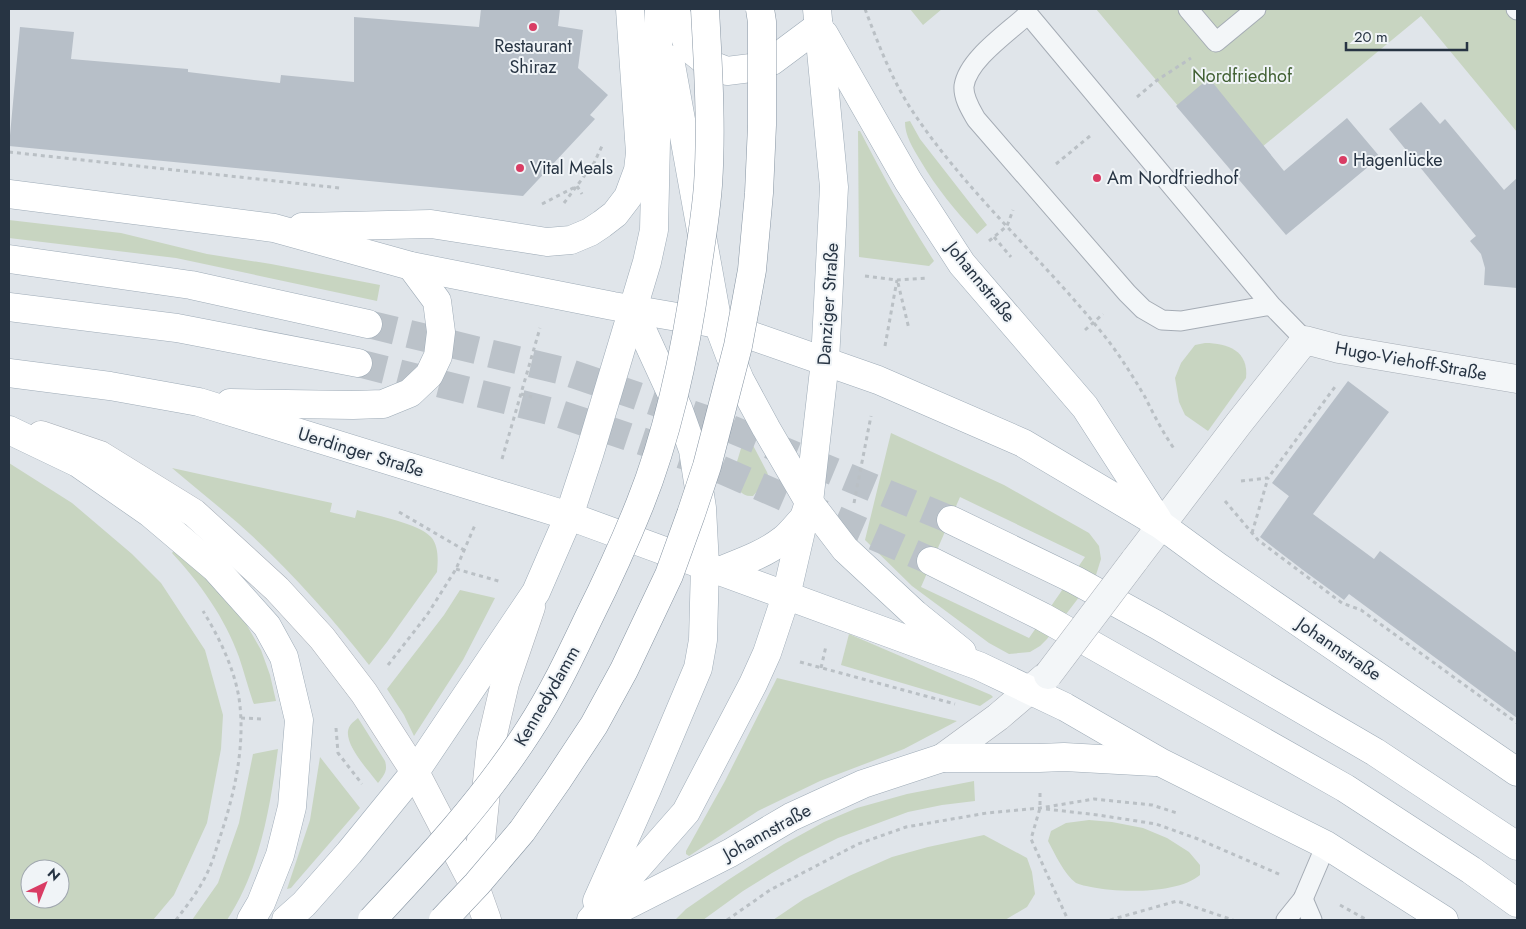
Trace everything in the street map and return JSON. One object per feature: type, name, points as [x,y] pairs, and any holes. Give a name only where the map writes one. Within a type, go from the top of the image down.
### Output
[{"type":"main road","points":[[274,228],[431,224],[547,242],[570,240],[590,232],[615,214],[628,197],[638,170],[640,153],[630,9]]},
{"type":"main road","points":[[476,889],[491,743],[506,683],[536,592],[569,516],[589,455],[647,262],[654,230],[660,9]]},
{"type":"main road","name":"Johannstraße","points":[[660,9],[718,324],[740,380],[806,510],[915,614],[978,666]]},
{"type":"main road","points":[[675,9],[689,48],[709,64],[727,71],[750,68],[772,61],[818,17]]},
{"type":"main road","name":"Kennedydamm","points":[[372,920],[442,845],[486,792],[530,730],[572,655],[613,569],[641,502],[663,436],[678,380],[692,303],[708,186],[709,119],[705,9]]},
{"type":"main road","points":[[443,920],[477,884],[522,831],[594,725],[624,670],[669,575],[707,466],[738,346],[752,270],[759,193],[762,125],[762,22],[760,9]]},
{"type":"main road","name":"Johannstraße","points":[[818,17],[908,181],[962,264],[1086,407],[1161,525]]},
{"type":"main road","name":"Danziger Straße","points":[[786,596],[806,510],[825,361],[834,187],[818,17]]},
{"type":"main road","points":[[9,194],[274,228],[411,266],[633,310]]},
{"type":"main road","points":[[9,259],[191,285],[368,324]]},
{"type":"main road","points":[[198,402],[383,404],[410,393],[429,375],[438,356],[441,332],[437,301],[411,266]]},
{"type":"main road","points":[[9,307],[177,328],[358,363]]},
{"type":"main road","points":[[590,920],[698,668],[712,568],[693,450],[678,408],[633,310]]},
{"type":"main road","name":"Johannstraße","points":[[633,310],[718,324],[878,380],[1023,443],[1161,525],[1217,566],[1517,772]]},
{"type":"main road","name":"Uerdinger Straße","points":[[9,373],[110,386],[198,402],[569,516],[712,568]]},
{"type":"main road","points":[[9,424],[100,455],[194,513],[277,589],[322,638],[364,693],[415,772],[476,889],[487,920]]},
{"type":"main road","points":[[9,430],[78,464],[150,513],[215,568],[267,626],[284,657],[299,720],[292,807],[280,855],[261,903],[251,920]]},
{"type":"main road","points":[[712,568],[744,562],[764,552],[784,538],[806,510]]},
{"type":"main road","points":[[951,520],[1075,580],[1158,625],[1375,752],[1517,846]]},
{"type":"main road","points":[[931,561],[1052,622],[1345,788],[1471,870],[1517,903]]},
{"type":"main road","name":"Johannstraße","points":[[712,568],[978,666],[1039,683],[1065,707],[1162,763],[1326,845],[1444,920]]},
{"type":"main road","points":[[286,920],[304,904],[349,853],[415,772],[536,592]]},
{"type":"main road","points":[[590,920],[686,812],[753,684],[767,653],[786,596]]},
{"type":"main road","name":"Johannstraße","points":[[598,920],[730,853],[791,817],[863,784],[942,758],[1064,757],[1162,763]]},
{"type":"street","name":"Johannstraße","points":[[942,758],[998,717],[1039,683],[1305,340]]},
{"type":"street","name":"Hugo-Viehoff-Straße","points":[[1305,340],[1339,349],[1517,379]]},
{"type":"lane","points":[[1188,9],[1216,42],[1256,9]]},
{"type":"lane","points":[[1271,305],[1181,321],[1162,320],[1143,309],[1127,294],[976,119],[968,104],[964,88],[968,73],[976,60],[1026,12],[1271,305],[1305,340]]},
{"type":"lane","points":[[1286,920],[1305,893],[1326,845]]},
{"type":"lane","points":[[1305,893],[1312,920]]},
{"type":"path","points":[[865,9],[888,68],[910,108],[953,164],[1093,322],[1126,365],[1166,438],[1175,449]]},
{"type":"path","points":[[1136,98],[1156,81],[1216,42]]},
{"type":"path","points":[[1052,168],[1095,132]]},
{"type":"path","points":[[9,152],[342,189]]},
{"type":"path","points":[[535,205],[577,186]]},
{"type":"path","points":[[987,243],[1007,226]]},
{"type":"path","points":[[994,237],[1011,256]]},
{"type":"path","points":[[859,276],[897,280],[936,278]]},
{"type":"path","points":[[897,280],[909,328]]},
{"type":"path","points":[[887,335],[897,280]]},
{"type":"path","points":[[1085,330],[1103,314]]},
{"type":"path","points":[[504,455],[538,330]]},
{"type":"path","points":[[1251,533],[1268,478],[1337,384]]},
{"type":"path","points":[[521,394],[532,397]]},
{"type":"path","points":[[854,505],[870,424]]},
{"type":"path","points":[[1240,481],[1268,478]]},
{"type":"path","points":[[1230,494],[1224,501],[1258,540],[1342,603],[1361,610],[1517,723]]},
{"type":"path","points":[[399,512],[464,550]]},
{"type":"path","points":[[384,670],[427,615],[456,569],[472,531]]},
{"type":"path","points":[[456,569],[497,580]]},
{"type":"path","points":[[176,920],[194,896],[210,869],[229,811],[239,764],[241,718],[239,696],[222,645],[201,608]]},
{"type":"path","points":[[794,660],[956,704]]},
{"type":"path","points":[[336,725],[338,753],[365,788]]},
{"type":"path","points":[[727,920],[770,890],[858,844],[906,827],[987,813],[1040,808],[1094,799],[1152,805],[1180,814]]},
{"type":"path","points":[[1040,808],[1156,824],[1198,839],[1305,893],[1367,920]]},
{"type":"path","points":[[1040,808],[1031,838],[1068,920]]},
{"type":"path","points":[[1110,920],[1177,901],[1233,920]]},
{"type":"green space","points":[[910,9],[942,9],[923,25]]},
{"type":"green space","name":"Nordfriedhof","points":[[1096,9],[1517,9],[1517,132],[1421,16],[1233,171]]},
{"type":"green space","points":[[910,121],[920,139],[987,225],[977,234],[947,199],[920,160],[906,132],[905,122]]},
{"type":"green space","points":[[858,131],[860,131],[914,229],[934,261],[929,266],[859,257]]},
{"type":"green space","points":[[9,220],[121,233],[207,254],[380,285],[377,301],[176,258],[9,238]]},
{"type":"green space","points":[[1205,343],[1222,345],[1235,350],[1244,361],[1246,369],[1246,378],[1208,431],[1185,415],[1179,402],[1175,378],[1181,363],[1195,345]]},
{"type":"green space","points":[[746,432],[769,478],[753,496],[742,493],[732,478]]},
{"type":"green space","points":[[891,433],[1004,485],[1089,533],[1099,546],[1101,559],[1096,575],[1047,639],[1030,652],[1009,654],[989,643],[912,586],[865,540]],"holes":[[[960,497],[1085,557],[1029,638],[921,587]]]},
{"type":"green space","points":[[9,463],[72,503],[132,554],[161,583],[205,650],[223,715],[221,749],[207,823],[174,895],[153,920],[9,920]]},
{"type":"green space","points":[[172,468],[332,503],[330,512],[355,518],[357,510],[407,524],[425,532],[434,541],[438,563],[437,572],[369,665],[323,609],[274,557],[239,524]]},
{"type":"green space","points":[[177,547],[240,613],[261,650],[270,675],[276,701],[254,704],[239,657],[227,629],[202,589],[172,553]]},
{"type":"green space","points":[[460,590],[495,598],[463,660],[414,736],[404,715],[387,689],[444,615]]},
{"type":"green space","points":[[849,634],[993,697],[980,706],[841,665]]},
{"type":"green space","points":[[777,678],[957,721],[904,749],[820,781],[758,811],[689,856],[686,854],[686,851],[725,781]]},
{"type":"green space","points":[[358,718],[386,764],[384,775],[378,783],[359,759],[348,737],[349,727]]},
{"type":"green space","points":[[278,749],[262,838],[248,880],[238,901],[227,920],[192,920],[218,883],[239,823],[253,754]]},
{"type":"green space","points":[[320,757],[360,808],[291,888],[287,889],[310,820]]},
{"type":"green space","points":[[974,781],[975,801],[908,812],[838,838],[772,873],[703,920],[675,920],[686,909],[728,880],[784,844],[824,822],[857,808],[907,794]]},
{"type":"green space","points":[[1089,820],[1143,828],[1167,838],[1189,852],[1200,865],[1200,875],[1178,886],[1148,890],[1103,889],[1076,883],[1064,869],[1048,841],[1051,831],[1066,823]]},
{"type":"green space","points":[[984,835],[1027,858],[1032,872],[1035,894],[1027,907],[1005,920],[773,920],[804,899],[892,857]]},
{"type":"building","points":[[481,9],[560,9],[558,26],[583,30],[578,68],[608,95],[590,115],[595,119],[523,196],[9,146],[20,27],[74,32],[71,59],[188,69],[188,72],[280,83],[281,75],[354,82],[354,17],[479,27]]},
{"type":"building","points":[[1209,78],[1284,171],[1347,118],[1380,157],[1286,235],[1176,106]]},
{"type":"building","points":[[1421,102],[1440,124],[1445,119],[1504,190],[1517,178],[1517,288],[1484,285],[1485,268],[1481,254],[1470,241],[1476,236],[1389,129]]},
{"type":"building","points":[[1348,381],[1389,412],[1313,514],[1374,559],[1380,551],[1517,653],[1517,718],[1349,594],[1344,600],[1260,537],[1289,496],[1272,483]]},
{"type":"tunnel","points":[[368,324],[567,372],[714,422],[951,520]]},
{"type":"tunnel","points":[[358,363],[557,413],[701,461],[931,561]]},
{"type":"place","name":"Restaurant Shiraz","points":[[533,27]]},
{"type":"place","name":"Hagenlücke","points":[[1343,160]]},
{"type":"place","name":"Vital Meals","points":[[520,168]]},
{"type":"place","name":"Am Nordfriedhof","points":[[1097,178]]}]
